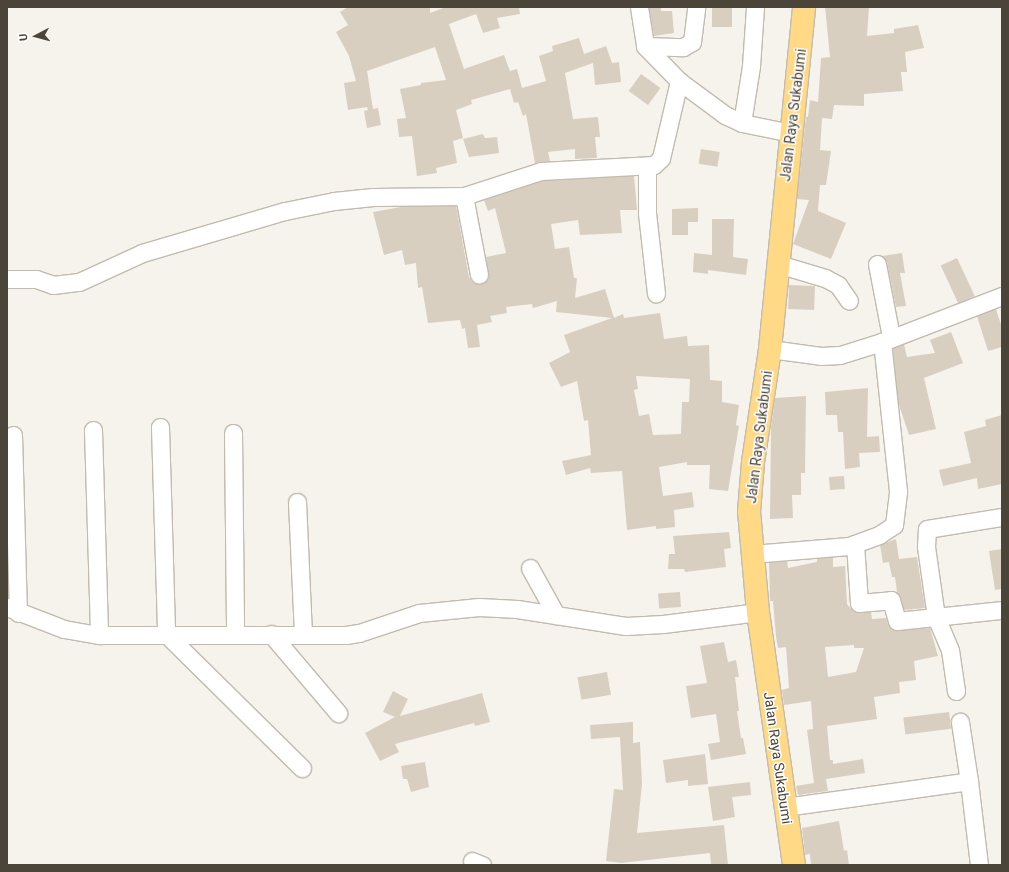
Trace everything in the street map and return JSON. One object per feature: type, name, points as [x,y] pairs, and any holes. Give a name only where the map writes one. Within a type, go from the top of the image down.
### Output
[{"type":"highway","name":"Jalan Raya Sukabumi","points":[[794,865],[758,612],[752,554],[750,487],[770,350],[804,7]]},
{"type":"street","points":[[639,7],[645,46],[679,81],[714,108],[742,122],[791,133]]},
{"type":"street","points":[[645,46],[683,47],[692,42],[696,7]]},
{"type":"street","points":[[742,122],[751,66],[755,7]]},
{"type":"street","points":[[7,279],[36,279],[53,285],[79,282],[142,253],[285,211],[334,201],[373,197],[464,196],[541,171],[647,166],[659,162],[661,158],[679,81]]},
{"type":"street","points":[[647,166],[647,213],[656,293]]},
{"type":"street","points":[[464,196],[479,275]]},
{"type":"street","points":[[778,264],[825,278],[838,285],[850,302]]},
{"type":"street","points":[[752,554],[855,544],[879,535],[894,525],[897,513],[892,417],[886,339],[877,264]]},
{"type":"street","points":[[770,350],[831,356],[886,339],[1002,296]]},
{"type":"street","points":[[160,427],[166,634],[302,768]]},
{"type":"street","points":[[93,430],[100,635]]},
{"type":"street","points":[[233,433],[236,633]]},
{"type":"street","points":[[13,435],[13,610],[64,629],[100,635],[236,633],[303,633],[346,635],[419,612],[479,608],[517,609],[626,626],[663,624],[758,612]]},
{"type":"street","points":[[297,502],[303,633]]},
{"type":"street","points":[[956,691],[950,650],[936,617],[926,547],[927,529],[1002,517]]},
{"type":"street","points":[[855,544],[859,603],[891,600],[897,620],[1002,610]]},
{"type":"street","points":[[530,568],[556,616]]},
{"type":"street","points":[[271,634],[338,713]]},
{"type":"street","points":[[960,722],[979,865]]},
{"type":"street","points":[[785,807],[969,781]]},
{"type":"building","points":[[348,7],[430,7],[430,13],[446,7],[519,7],[520,14],[497,18],[500,28],[483,33],[476,14],[449,24],[464,69],[504,55],[510,71],[517,69],[522,88],[546,81],[539,56],[553,51],[552,46],[579,38],[584,54],[606,46],[612,63],[619,62],[621,82],[595,85],[593,63],[565,73],[573,119],[598,117],[600,137],[595,137],[597,158],[575,159],[575,149],[548,152],[550,161],[535,163],[526,114],[523,116],[518,102],[514,103],[510,89],[471,100],[472,104],[456,110],[463,138],[453,141],[457,163],[436,168],[437,173],[417,176],[412,136],[399,137],[397,119],[406,118],[400,89],[421,85],[421,83],[446,80],[435,47],[367,71],[373,109],[378,108],[381,125],[367,128],[364,111],[368,110],[367,107],[348,110],[344,83],[356,81],[349,56],[336,32],[348,25],[340,12]]},
{"type":"building","points":[[649,7],[661,7],[661,11],[672,11],[674,33],[654,36]]},
{"type":"building","points":[[712,7],[732,7],[732,27],[712,27]]},
{"type":"building","points":[[825,7],[869,7],[867,36],[894,33],[894,29],[918,25],[924,48],[905,52],[907,72],[901,72],[903,91],[864,94],[864,106],[834,105],[832,119],[822,118],[820,150],[831,151],[826,185],[820,185],[818,211],[846,223],[831,259],[793,244],[809,200],[797,199],[806,117],[808,117],[810,100],[818,102],[821,58],[830,57]]},
{"type":"building","points":[[641,74],[660,88],[648,105],[629,91]]},
{"type":"building","points":[[483,134],[485,138],[497,137],[499,153],[469,157],[463,139]]},
{"type":"building","points":[[701,149],[720,152],[717,167],[699,164]]},
{"type":"building","points":[[634,176],[637,210],[620,210],[622,233],[580,235],[578,220],[551,224],[555,249],[569,247],[574,278],[577,278],[575,298],[605,289],[614,318],[623,314],[624,318],[660,313],[664,339],[687,336],[688,346],[709,345],[710,380],[722,381],[722,402],[739,405],[736,425],[739,426],[728,491],[709,489],[710,465],[687,465],[687,462],[659,467],[663,496],[692,492],[694,507],[674,510],[675,527],[656,529],[656,526],[627,530],[622,471],[591,473],[590,468],[566,475],[562,461],[591,455],[588,420],[584,421],[577,381],[561,387],[549,363],[570,352],[564,335],[612,318],[556,312],[557,301],[533,308],[532,304],[506,307],[507,313],[490,316],[492,322],[477,325],[480,347],[468,348],[465,328],[462,329],[460,320],[428,323],[422,287],[418,288],[416,263],[405,265],[402,250],[384,255],[373,212],[401,207],[456,206],[469,277],[472,282],[480,285],[489,278],[486,257],[506,253],[495,208],[488,211],[484,200],[543,181]],"holes":[[[636,376],[690,379],[689,402],[682,402],[681,434],[653,435],[649,414],[639,416],[634,390],[638,389]]]},
{"type":"building","points":[[698,208],[698,222],[688,222],[688,235],[672,235],[672,209]]},
{"type":"building","points":[[712,219],[734,219],[733,257],[748,259],[746,275],[708,270],[708,274],[693,272],[694,253],[712,255]]},
{"type":"building","points":[[902,253],[905,273],[900,273],[906,306],[896,307],[887,262],[882,256]]},
{"type":"building","points":[[957,258],[975,296],[958,304],[941,266]]},
{"type":"building","points":[[789,285],[815,286],[814,310],[788,309]]},
{"type":"building","points":[[996,309],[1002,328],[1002,347],[988,351],[977,316]]},
{"type":"building","points":[[951,332],[963,363],[924,378],[936,429],[909,435],[898,402],[893,349],[904,344],[907,357],[935,353],[930,340]]},
{"type":"building","points":[[868,388],[867,437],[879,436],[880,452],[859,453],[860,467],[845,469],[843,432],[838,432],[837,415],[826,415],[825,392]]},
{"type":"building","points":[[806,396],[805,473],[801,473],[801,495],[792,495],[793,518],[770,519],[771,428],[775,398]]},
{"type":"building","points":[[1002,415],[1002,484],[978,489],[977,478],[943,486],[939,470],[971,463],[964,432],[986,426],[985,420]]},
{"type":"building","points":[[844,476],[845,489],[830,490],[829,477]]},
{"type":"building","points":[[729,532],[731,548],[724,549],[726,567],[685,572],[684,569],[668,569],[669,554],[675,554],[673,536]]},
{"type":"building","points":[[896,539],[899,559],[917,557],[925,608],[904,610],[897,592],[895,577],[892,577],[889,562],[883,563],[880,545]]},
{"type":"building","points":[[1002,549],[1002,589],[995,590],[989,551]]},
{"type":"building","points":[[833,557],[833,567],[845,566],[847,604],[851,609],[860,613],[871,612],[872,619],[886,618],[889,627],[894,630],[930,628],[938,656],[914,661],[916,680],[899,682],[900,693],[874,697],[877,719],[827,726],[830,760],[833,760],[833,764],[863,759],[865,773],[826,779],[828,791],[798,795],[796,786],[814,783],[807,730],[813,729],[811,701],[784,705],[782,690],[789,688],[786,647],[778,648],[773,601],[770,601],[769,563],[787,561],[788,568],[817,562],[817,559]],"holes":[[[854,645],[854,648],[864,648],[856,672],[828,677],[825,647]]]},
{"type":"building","points":[[680,592],[681,607],[659,608],[658,594]]},
{"type":"building","points":[[724,642],[728,662],[736,660],[739,677],[735,677],[739,711],[737,711],[741,738],[743,738],[746,754],[711,760],[708,744],[720,742],[716,714],[691,718],[686,686],[707,683],[700,646]]},
{"type":"building","points":[[607,672],[611,695],[581,700],[577,677]]},
{"type":"building","points":[[393,691],[408,699],[400,716],[482,693],[490,722],[475,726],[474,723],[395,744],[399,752],[380,761],[365,733],[395,717],[383,712]]},
{"type":"building","points":[[949,712],[951,729],[905,734],[903,718]]},
{"type":"building","points":[[633,722],[633,743],[640,742],[642,784],[637,833],[724,825],[728,865],[711,865],[710,853],[621,863],[606,861],[614,789],[623,790],[620,737],[591,739],[590,725]]},
{"type":"building","points":[[705,754],[708,784],[688,786],[688,780],[666,783],[663,760]]},
{"type":"building","points":[[425,762],[429,787],[411,792],[407,779],[403,779],[401,766]]},
{"type":"building","points":[[750,782],[751,795],[732,797],[735,817],[713,821],[708,787]]},
{"type":"building","points":[[839,821],[844,851],[847,850],[849,865],[811,865],[810,854],[805,855],[802,828]]}]
